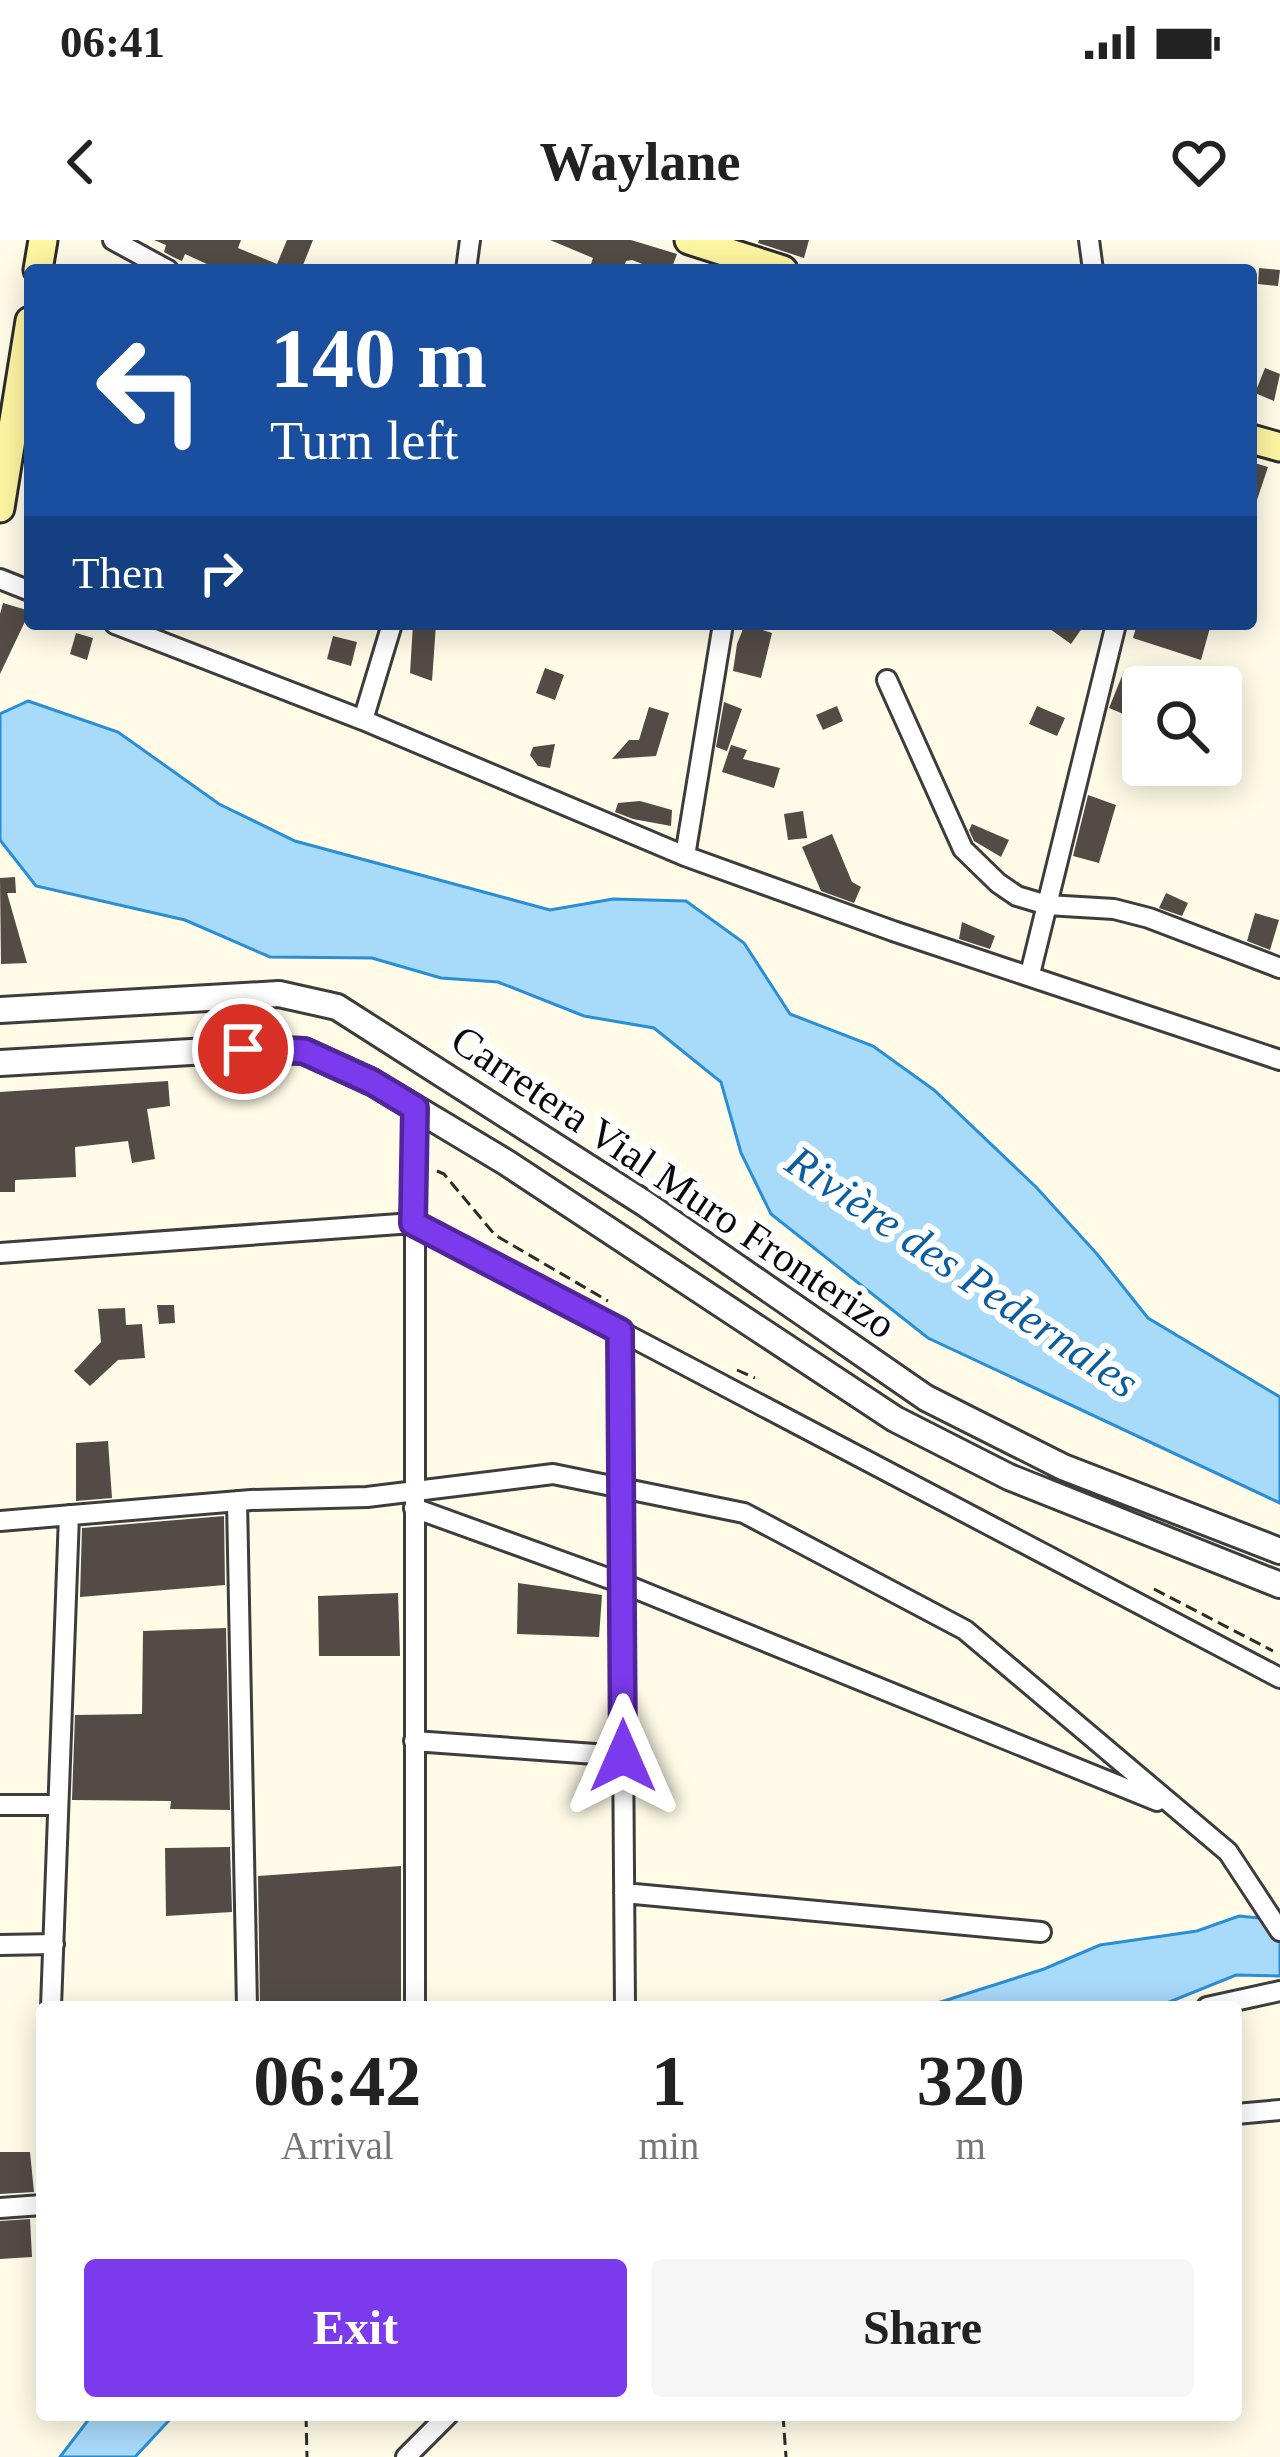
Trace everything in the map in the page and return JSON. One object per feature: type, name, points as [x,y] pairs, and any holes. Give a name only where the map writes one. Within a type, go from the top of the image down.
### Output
[{"type":"main road","points":[[705,243],[753,264]]},
{"type":"main road","points":[[0,508],[24,358]]},
{"type":"street","points":[[113,240],[157,264]]},
{"type":"street","points":[[132,630],[363,719],[685,856],[1280,1060]]},
{"type":"street","points":[[363,719],[390,630]]},
{"type":"street","points":[[685,856],[722,630]]},
{"type":"street","points":[[1030,974],[1116,630]]},
{"type":"street","points":[[887,680],[963,849],[1017,896],[1047,905],[1114,909],[1150,918],[1280,968]]},
{"type":"street","name":"Carretera Vial Muro Fronterizo","points":[[0,1010],[279,994],[337,1006],[644,1203],[926,1398],[1063,1467],[1280,1551]]},
{"type":"street","name":"Carretera Vial Muro Fronterizo","points":[[0,1063],[243,1049],[304,1051],[372,1082],[507,1163],[895,1419],[1010,1477],[1280,1585]]},
{"type":"street","points":[[415,1108],[415,2001]]},
{"type":"street","points":[[0,1253],[413,1223],[1280,1678]]},
{"type":"street","points":[[620,1331],[625,2001]]},
{"type":"street","points":[[0,1521],[237,1502],[414,1498],[553,1474],[744,1513],[964,1630],[1228,1852],[1280,1931]]},
{"type":"street","points":[[414,1498],[1174,1809]]},
{"type":"street","points":[[237,1502],[247,2001]]},
{"type":"street","points":[[51,2001],[69,1515]]},
{"type":"street","points":[[414,1741],[623,1756]]},
{"type":"street","points":[[0,1805],[58,1805]]},
{"type":"street","points":[[624,1893],[1041,1933]]},
{"type":"street","points":[[0,1945],[53,1944]]},
{"type":"street","points":[[1235,2001],[1280,1991]]},
{"type":"street","points":[[1242,2113],[1280,2110]]},
{"type":"street","points":[[0,2208],[36,2205]]},
{"type":"street","points":[[406,2457],[442,2421]]},
{"type":"path","points":[[306,2421],[307,2457]]},
{"type":"path","points":[[783,2421],[786,2457]]},
{"type":"water","name":"Rivière des Pedernales","points":[[28,701],[118,732],[219,804],[295,841],[550,910],[613,899],[686,901],[744,943],[790,1014],[873,1046],[934,1090],[1036,1187],[1148,1318],[1280,1397],[1280,1503],[928,1338],[771,1214],[741,1153],[721,1082],[654,1028],[584,1016],[498,982],[441,978],[372,958],[270,957],[185,920],[36,886],[0,840],[0,714]]},
{"type":"water","points":[[1239,1916],[1280,1920],[1280,1976],[1236,1975],[1172,2001],[944,2001],[1044,1969],[1100,1945],[1197,1931]]},
{"type":"water","points":[[87,2421],[168,2421],[135,2457],[60,2457]]},
{"type":"building","points":[[154,240],[241,240],[238,248],[277,264],[207,264],[185,254],[182,261],[164,252],[166,245]]},
{"type":"building","points":[[287,240],[313,240],[303,264],[277,264]]},
{"type":"building","points":[[550,240],[631,240],[677,254],[673,264],[632,260],[591,264],[593,258]]},
{"type":"building","points":[[759,240],[809,240],[804,258]]},
{"type":"building","points":[[1259,268],[1280,270],[1278,286],[1258,284]]},
{"type":"building","points":[[1265,368],[1280,374],[1274,401],[1257,394]]},
{"type":"building","points":[[1257,464],[1268,467],[1257,500]]},
{"type":"building","points":[[3,603],[24,609],[24,624],[0,674]]},
{"type":"building","points":[[413,630],[436,630],[432,681],[410,673]]},
{"type":"building","points":[[743,630],[772,633],[761,678],[733,671]]},
{"type":"building","points":[[1051,630],[1081,630],[1071,644]]},
{"type":"building","points":[[1135,630],[1209,630],[1201,660],[1133,638]]},
{"type":"building","points":[[76,633],[93,638],[87,660],[70,654]]},
{"type":"building","points":[[333,636],[357,642],[351,666],[327,659]]},
{"type":"building","points":[[545,668],[564,675],[555,700],[536,693]]},
{"type":"building","points":[[1122,676],[1122,713],[1109,708]]},
{"type":"building","points":[[724,702],[742,709],[727,751],[716,747]]},
{"type":"building","points":[[837,706],[843,721],[823,730],[816,715]]},
{"type":"building","points":[[1037,706],[1065,718],[1057,736],[1029,724]]},
{"type":"building","points":[[649,707],[669,713],[656,756],[612,759],[629,740],[639,740]]},
{"type":"building","points":[[555,744],[550,768],[538,766],[530,755],[533,747]]},
{"type":"building","points":[[731,745],[747,750],[743,759],[780,768],[774,788],[722,772]]},
{"type":"building","points":[[1088,795],[1116,805],[1099,863],[1073,856]]},
{"type":"building","points":[[640,801],[672,810],[671,826],[615,812],[618,803]]},
{"type":"building","points":[[803,811],[807,838],[788,840],[784,814]]},
{"type":"building","points":[[972,824],[1009,840],[1001,857],[974,841],[969,830]]},
{"type":"building","points":[[832,834],[852,882],[861,887],[854,903],[821,891],[802,847]]},
{"type":"building","points":[[15,877],[16,893],[7,893],[27,963],[1,964],[0,878]]},
{"type":"building","points":[[1166,893],[1188,903],[1182,916],[1159,908]]},
{"type":"building","points":[[1255,913],[1279,920],[1270,950],[1247,941]]},
{"type":"building","points":[[962,922],[995,936],[990,949],[959,939]]},
{"type":"building","points":[[168,1081],[170,1106],[147,1109],[155,1159],[132,1163],[128,1141],[75,1147],[76,1177],[15,1180],[15,1192],[0,1192],[0,1092]]},
{"type":"building","points":[[157,1305],[174,1305],[175,1323],[159,1324]]},
{"type":"building","points":[[125,1308],[126,1325],[142,1324],[145,1358],[118,1360],[90,1386],[74,1371],[101,1342],[98,1309]]},
{"type":"building","points":[[108,1441],[112,1498],[76,1501],[76,1443]]},
{"type":"building","points":[[224,1516],[225,1585],[80,1597],[82,1528]]},
{"type":"building","points":[[518,1583],[602,1595],[599,1637],[517,1634]]},
{"type":"building","points":[[398,1593],[400,1656],[319,1656],[318,1596]]},
{"type":"building","points":[[226,1628],[230,1810],[170,1809],[171,1801],[72,1800],[75,1715],[142,1714],[143,1631]]},
{"type":"building","points":[[230,1847],[232,1912],[166,1916],[165,1848]]},
{"type":"building","points":[[401,1866],[401,2001],[260,2001],[258,1876]]},
{"type":"building","points":[[0,2152],[30,2152],[34,2192],[0,2194]]},
{"type":"building","points":[[30,2219],[32,2257],[0,2259],[0,2221]]},
{"type":"route","points":[[243,1049],[304,1051],[415,1108],[413,1223],[620,1331],[623,1756]]}]
